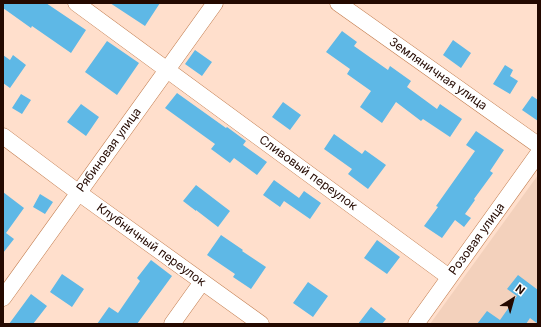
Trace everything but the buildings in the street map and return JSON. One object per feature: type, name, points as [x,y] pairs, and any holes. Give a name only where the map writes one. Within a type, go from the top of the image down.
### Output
[{"type":"street","name":"Сливовый переулок","points":[[76,3],[449,277]]},
{"type":"street","name":"Рябиновая улица","points":[[3,298],[215,3]]},
{"type":"street","name":"Земляничная улица","points":[[338,3],[538,145]]},
{"type":"street","name":"Клубничный переулок","points":[[3,136],[261,324]]},
{"type":"street","name":"Розовая улица","points":[[416,324],[538,154]]},
{"type":"street","points":[[172,324],[202,282]]},
{"type":"shaded area","points":[[538,175],[538,324],[430,324]]}]
